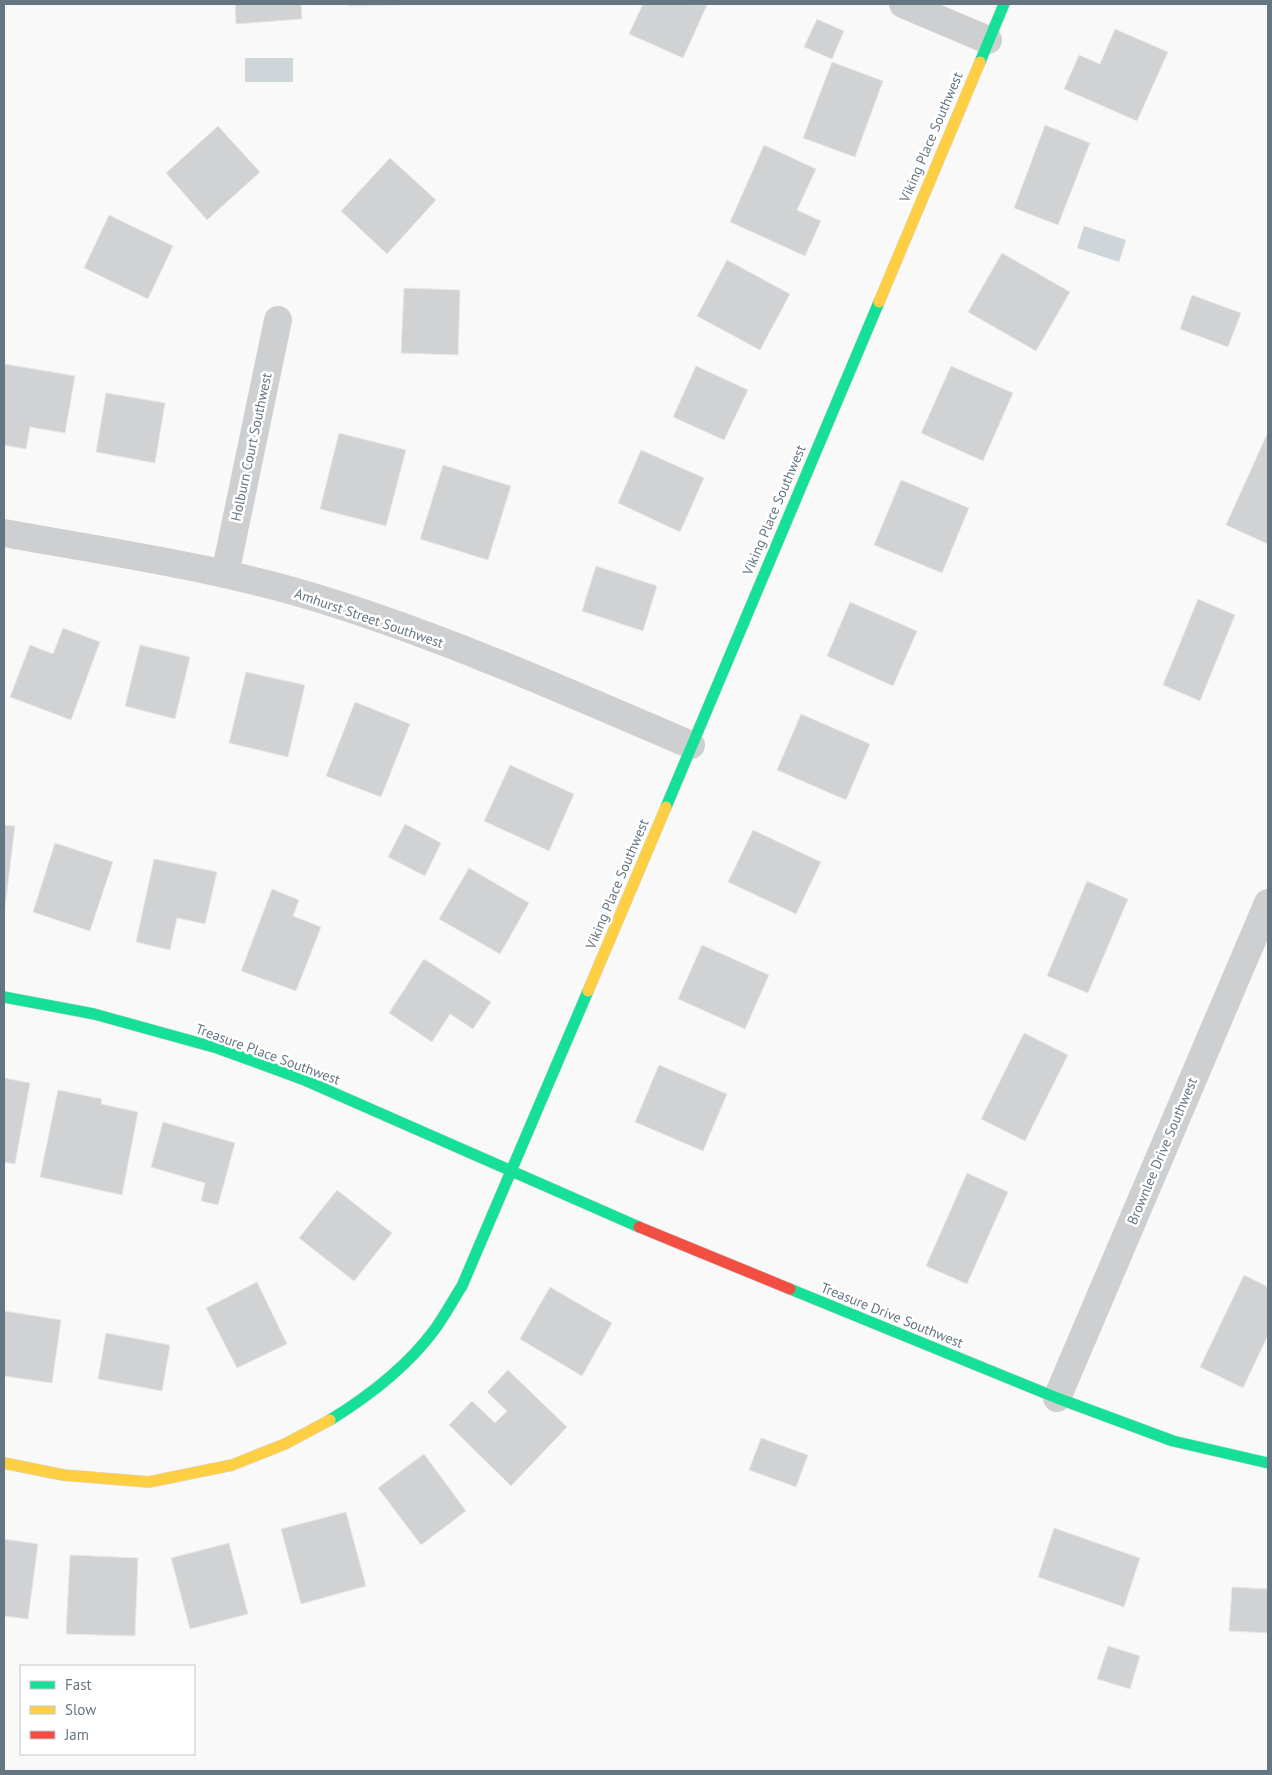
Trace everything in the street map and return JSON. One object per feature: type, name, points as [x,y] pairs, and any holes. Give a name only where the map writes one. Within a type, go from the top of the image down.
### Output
[{"type":"street","points":[[903,4],[988,40]]},
{"type":"street","name":"Viking Place Southwest","points":[[4,1464],[63,1475],[149,1482],[232,1465],[285,1444],[332,1419],[374,1390],[409,1360],[436,1329],[462,1286],[512,1172],[1004,4]]},
{"type":"street","name":"Holburn Court Southwest","points":[[225,574],[278,320]]},
{"type":"street","name":"Amhurst Street Southwest","points":[[4,533],[225,574],[336,604],[502,664],[691,745]]},
{"type":"street","name":"Brownlee Drive Southwest","points":[[1056,1398],[1268,903]]},
{"type":"street","name":"Treasure Place Southwest","points":[[4,997],[94,1014],[217,1048],[302,1079],[512,1172]]},
{"type":"street","name":"Treasure Drive Southwest","points":[[512,1172],[609,1215],[1056,1398],[1173,1441],[1268,1463]]},
{"type":"shaded area","points":[[245,58],[293,58],[293,82],[245,82]]},
{"type":"shaded area","points":[[1084,226],[1126,240],[1119,262],[1077,248]]},
{"type":"building","points":[[235,4],[301,4],[302,19],[236,24]]},
{"type":"building","points":[[348,4],[432,4],[348,6]]},
{"type":"building","points":[[643,4],[707,5],[683,58],[629,34]]},
{"type":"building","points":[[817,19],[844,31],[832,59],[804,47]]},
{"type":"building","points":[[1115,29],[1168,52],[1137,121],[1064,89],[1079,55],[1100,64]]},
{"type":"building","points":[[832,62],[883,81],[855,157],[803,138]]},
{"type":"building","points":[[1045,125],[1090,143],[1058,225],[1014,208]]},
{"type":"building","points":[[218,126],[260,172],[207,220],[166,173]]},
{"type":"building","points":[[764,145],[816,169],[797,210],[821,221],[805,256],[730,222]]},
{"type":"building","points":[[390,158],[436,200],[387,254],[341,211]]},
{"type":"building","points":[[109,215],[173,246],[148,299],[84,268]]},
{"type":"building","points":[[1002,253],[1070,292],[1036,351],[968,312]]},
{"type":"building","points":[[727,260],[790,294],[760,350],[697,316]]},
{"type":"building","points":[[404,288],[460,290],[458,355],[401,353]]},
{"type":"building","points":[[1192,295],[1241,313],[1228,347],[1180,329]]},
{"type":"building","points":[[5,364],[75,376],[65,433],[30,427],[26,449],[4,445]]},
{"type":"building","points":[[696,366],[748,390],[724,440],[673,417]]},
{"type":"building","points":[[951,366],[1013,393],[983,461],[921,433]]},
{"type":"building","points":[[106,393],[165,403],[155,463],[96,452]]},
{"type":"building","points":[[1268,432],[1268,544],[1226,525]]},
{"type":"building","points":[[339,433],[406,450],[386,526],[320,509]]},
{"type":"building","points":[[641,450],[704,478],[680,532],[618,503]]},
{"type":"building","points":[[443,465],[511,486],[488,560],[420,539]]},
{"type":"building","points":[[901,480],[969,508],[942,573],[874,545]]},
{"type":"building","points":[[596,566],[657,586],[643,631],[582,611]]},
{"type":"building","points":[[1198,599],[1235,615],[1200,701],[1163,685]]},
{"type":"building","points":[[850,602],[917,631],[893,686],[827,656]]},
{"type":"building","points":[[63,628],[100,642],[71,720],[10,697],[30,645],[53,654]]},
{"type":"building","points":[[140,645],[190,657],[175,719],[125,706]]},
{"type":"building","points":[[246,672],[305,685],[288,757],[229,743]]},
{"type":"building","points":[[355,702],[410,724],[381,797],[326,776]]},
{"type":"building","points":[[801,714],[870,744],[846,800],[777,770]]},
{"type":"building","points":[[510,765],[574,794],[549,851],[484,821]]},
{"type":"building","points":[[405,824],[441,843],[425,876],[388,857]]},
{"type":"building","points":[[4,825],[15,826],[4,915]]},
{"type":"building","points":[[753,830],[821,862],[796,914],[728,882]]},
{"type":"building","points":[[55,843],[113,862],[90,931],[33,912]]},
{"type":"building","points":[[154,859],[217,872],[205,924],[177,918],[170,950],[136,942]]},
{"type":"building","points":[[469,868],[529,903],[500,954],[439,919]]},
{"type":"building","points":[[1087,881],[1128,899],[1088,993],[1047,976]]},
{"type":"building","points":[[272,889],[299,900],[293,916],[321,927],[296,991],[241,971]]},
{"type":"building","points":[[702,945],[769,975],[745,1029],[678,999]]},
{"type":"building","points":[[424,959],[491,1002],[473,1029],[450,1014],[432,1042],[389,1013]]},
{"type":"building","points":[[1024,1033],[1068,1055],[1025,1141],[981,1119]]},
{"type":"building","points":[[659,1065],[727,1094],[703,1151],[635,1122]]},
{"type":"building","points":[[4,1078],[30,1083],[15,1164],[4,1162]]},
{"type":"building","points":[[58,1090],[102,1099],[101,1104],[138,1112],[122,1195],[40,1177]]},
{"type":"building","points":[[163,1122],[235,1143],[218,1205],[201,1201],[205,1183],[151,1167]]},
{"type":"building","points":[[967,1173],[1008,1192],[967,1284],[926,1266]]},
{"type":"building","points":[[337,1190],[392,1233],[354,1281],[299,1238]]},
{"type":"building","points":[[1244,1275],[1268,1287],[1268,1335],[1243,1388],[1200,1367]]},
{"type":"building","points":[[257,1282],[287,1344],[237,1368],[206,1308]]},
{"type":"building","points":[[550,1287],[612,1323],[582,1376],[520,1339]]},
{"type":"building","points":[[4,1311],[61,1320],[52,1383],[4,1376]]},
{"type":"building","points":[[106,1333],[170,1345],[162,1391],[98,1379]]},
{"type":"building","points":[[508,1370],[567,1427],[511,1486],[449,1425],[472,1401],[495,1423],[507,1411],[487,1392]]},
{"type":"building","points":[[761,1438],[808,1455],[796,1487],[749,1470]]},
{"type":"building","points":[[424,1454],[466,1511],[421,1545],[378,1488]]},
{"type":"building","points":[[346,1512],[366,1586],[301,1604],[281,1529]]},
{"type":"building","points":[[1054,1528],[1140,1558],[1124,1607],[1038,1577]]},
{"type":"building","points":[[4,1539],[38,1544],[28,1619],[4,1616]]},
{"type":"building","points":[[229,1543],[248,1614],[190,1629],[171,1558]]},
{"type":"building","points":[[70,1555],[138,1558],[135,1636],[66,1634]]},
{"type":"building","points":[[1232,1587],[1268,1589],[1268,1633],[1229,1631]]},
{"type":"building","points":[[1108,1646],[1140,1656],[1130,1689],[1097,1679]]},
{"type":"traffic: fast","points":[[980,62],[1004,4]]},
{"type":"traffic: fast","points":[[666,807],[879,302]]},
{"type":"traffic: fast","points":[[330,1420],[359,1401],[413,1355],[435,1329],[462,1286],[588,991]]},
{"type":"traffic: fast","points":[[4,997],[94,1014],[217,1048],[302,1079],[639,1227]]},
{"type":"traffic: fast","points":[[790,1289],[1057,1398],[1173,1441],[1268,1463]]},
{"type":"traffic: slow","points":[[879,302],[980,62]]},
{"type":"traffic: slow","points":[[588,991],[666,807]]},
{"type":"traffic: slow","points":[[4,1463],[63,1475],[149,1482],[232,1465],[285,1444],[330,1420]]},
{"type":"traffic: jam","points":[[639,1227],[790,1289]]}]
